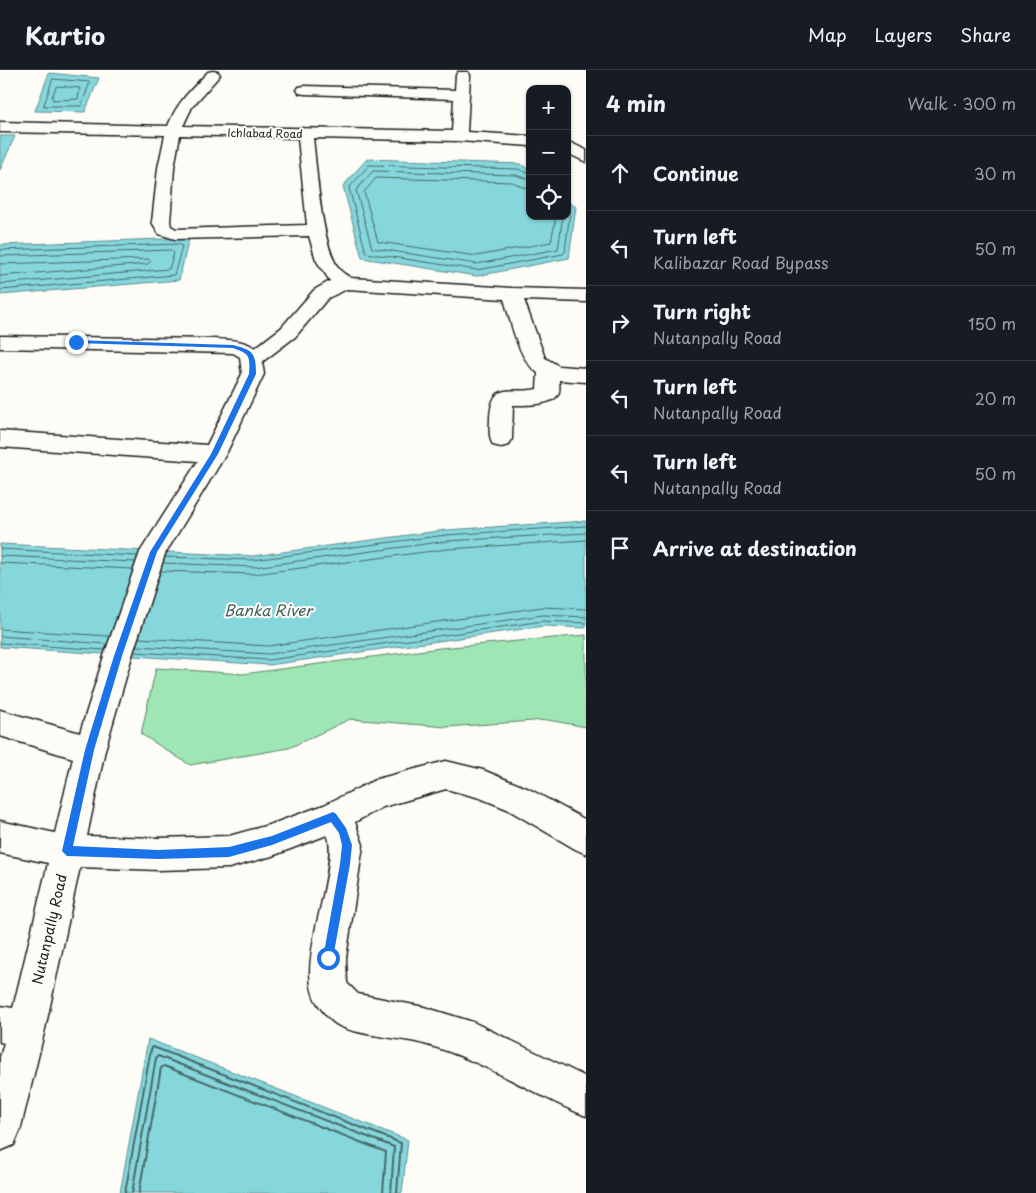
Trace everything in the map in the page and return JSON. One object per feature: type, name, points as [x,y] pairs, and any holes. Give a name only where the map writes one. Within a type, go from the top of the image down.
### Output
[{"type":"street","points":[[213,75],[185,106],[174,131],[161,222],[166,232],[175,234],[318,230]]},
{"type":"street","points":[[459,136],[463,75]]},
{"type":"street","points":[[304,90],[462,95]]},
{"type":"street","name":"Ichlabad Road","points":[[0,127],[459,136],[526,141]]},
{"type":"street","points":[[305,134],[314,214],[327,265],[333,275],[347,283]]},
{"type":"street","points":[[571,145],[586,139]]},
{"type":"street","points":[[571,148],[586,157]]},
{"type":"street","points":[[0,342],[212,345],[233,347],[247,351],[253,359],[275,344],[292,328],[312,300],[323,290],[336,285],[347,283],[512,294],[586,296]]},
{"type":"street","points":[[512,294],[533,356],[538,364],[549,370],[562,373],[586,375]]},
{"type":"street","name":"Nutanpally Road","points":[[0,1131],[13,1027],[67,851],[90,750],[118,656],[153,552],[214,454],[253,374],[253,359]]},
{"type":"street","points":[[501,439],[502,403],[506,398],[537,397],[548,393],[549,370]]},
{"type":"street","points":[[0,439],[112,445],[214,454]]},
{"type":"street","points":[[0,723],[90,750]]},
{"type":"street","points":[[0,836],[67,851],[158,854],[229,852],[272,840],[333,817],[376,794],[446,775],[483,784],[518,799],[586,838]]},
{"type":"street","points":[[333,817],[343,831],[347,845],[328,958],[330,991],[349,1011],[424,1025],[473,1041],[586,1097]]},
{"type":"green space","points":[[586,635],[586,727],[548,720],[446,727],[350,719],[289,748],[190,765],[141,734],[156,668],[243,674],[440,648]]},
{"type":"water","points":[[49,73],[99,78],[85,112],[35,111]]},
{"type":"water","points":[[0,136],[15,136],[0,170]]},
{"type":"water","points":[[367,159],[521,164],[526,168],[526,220],[571,220],[571,204],[576,207],[569,258],[477,276],[362,258],[343,186]]},
{"type":"water","points":[[189,238],[179,280],[0,295],[0,245]]},
{"type":"water","name":"Banka River","points":[[586,521],[586,628],[544,626],[269,665],[0,647],[0,544],[253,556],[446,530]]},
{"type":"water","points":[[148,1039],[408,1140],[402,1193],[120,1193]]},
{"type":"route","points":[[76,342],[233,347],[247,351],[253,359],[253,374],[214,454],[153,552],[118,656],[90,750],[67,851],[158,854],[229,852],[272,840],[333,817],[343,831],[347,845],[328,958]]}]
